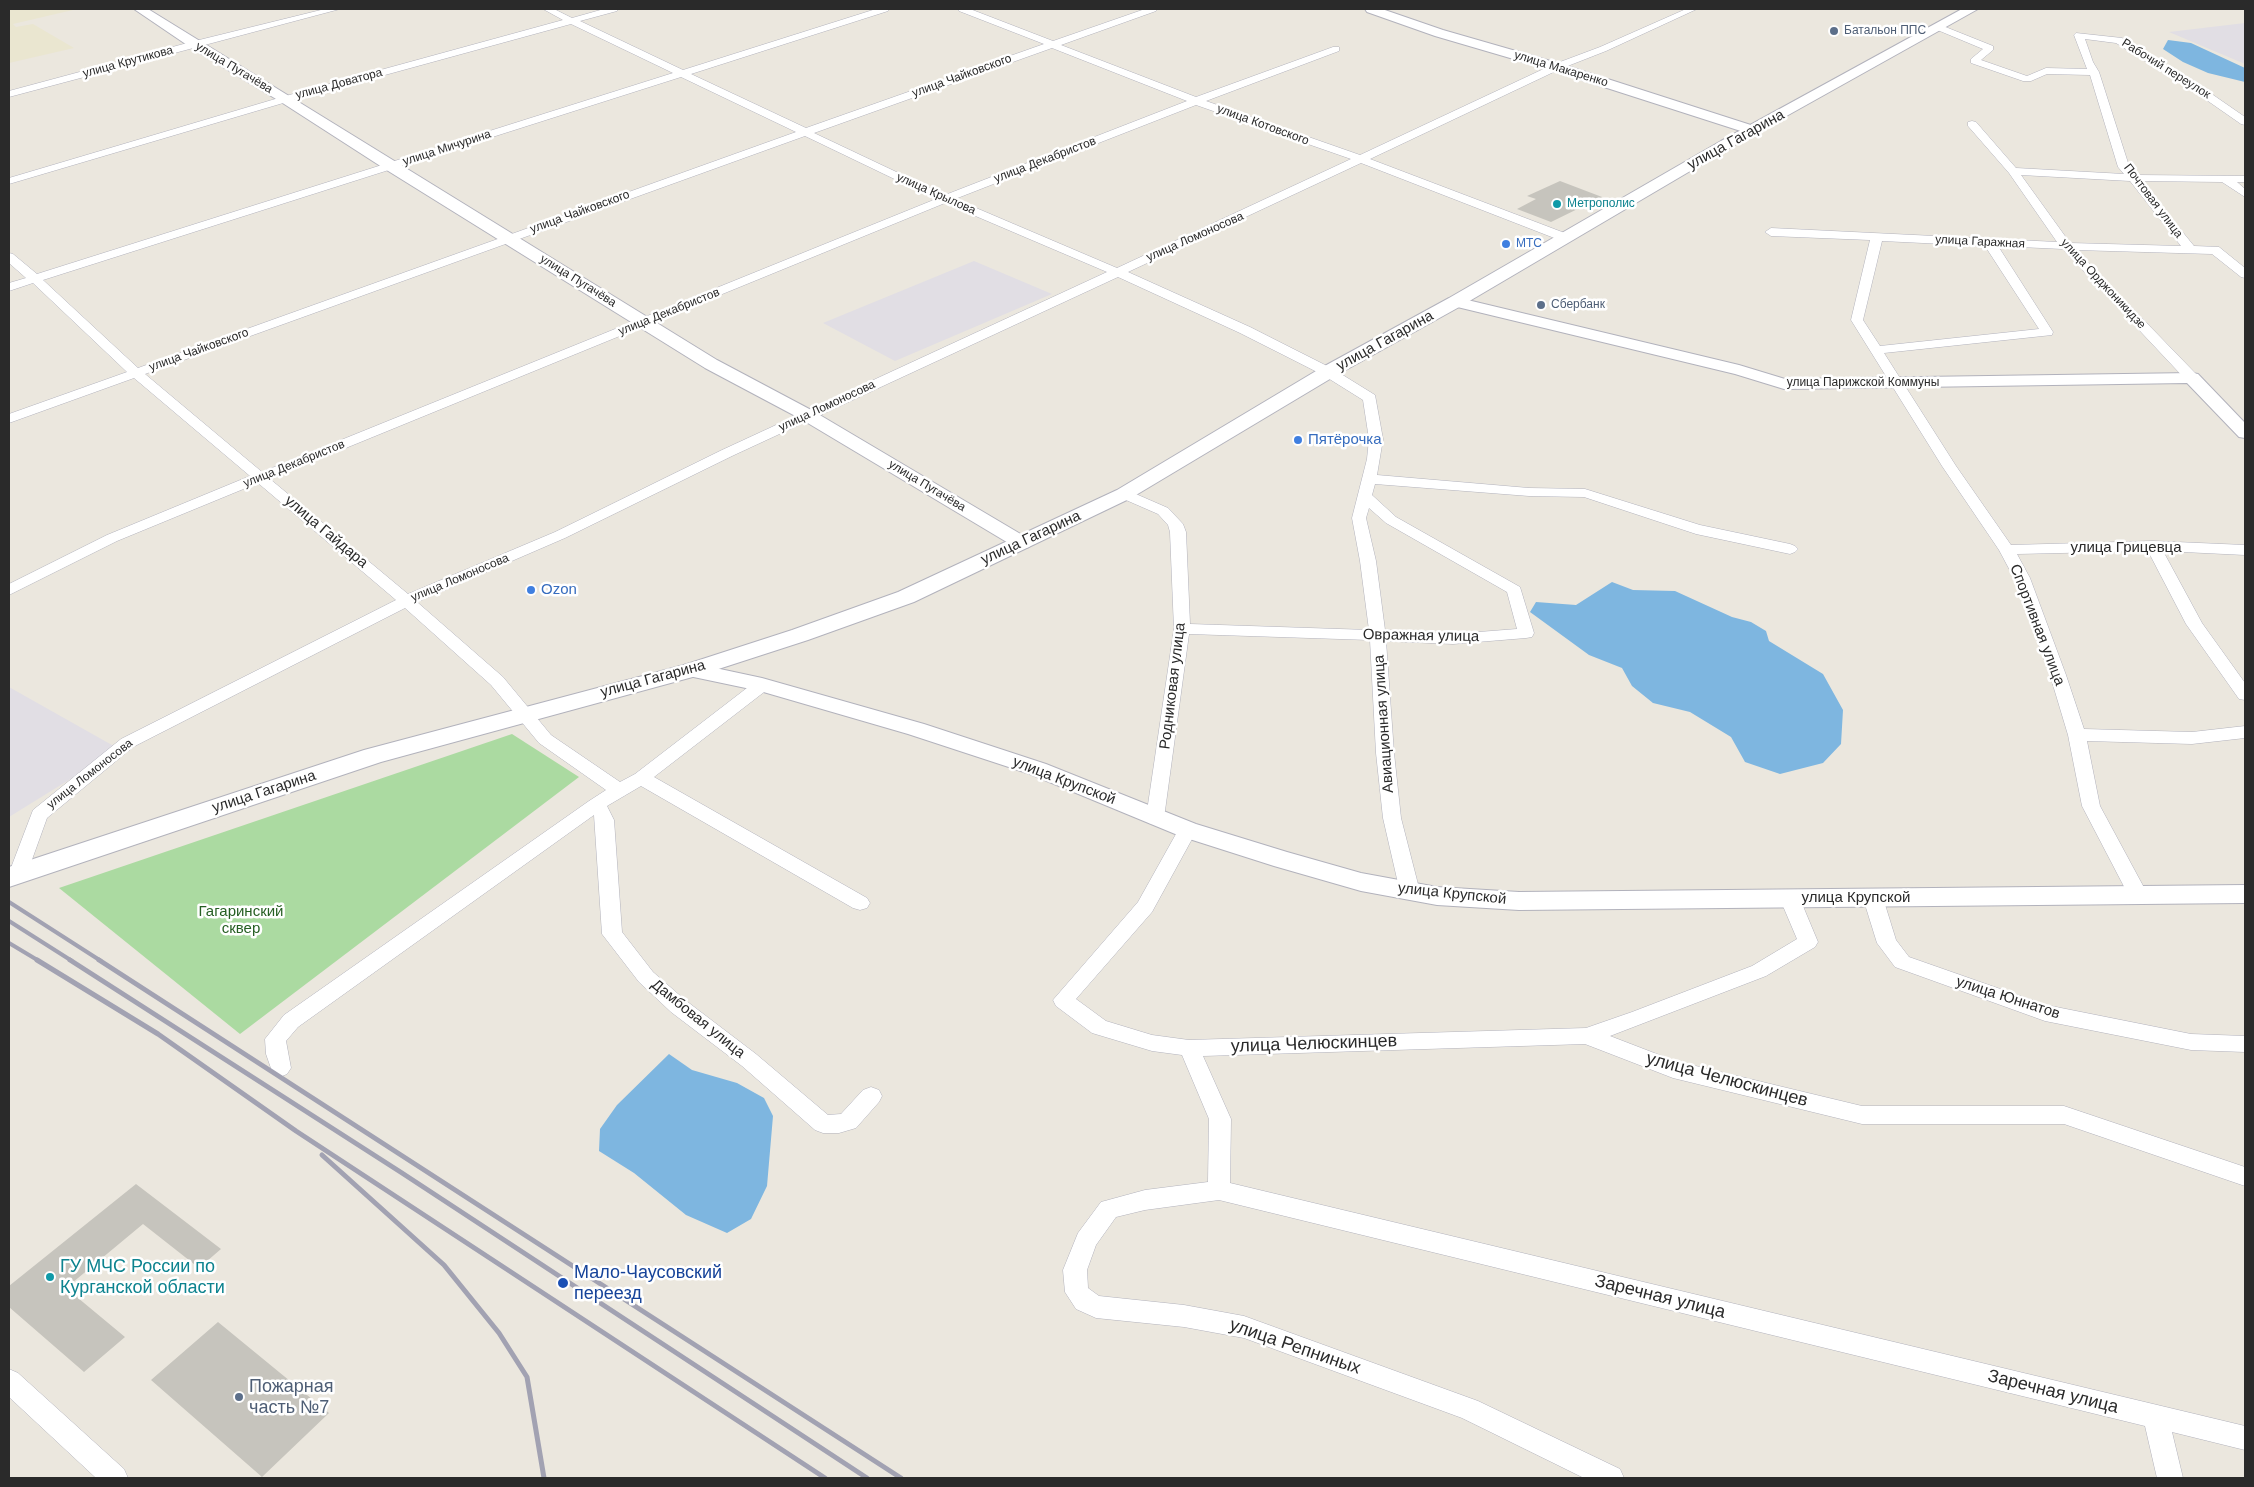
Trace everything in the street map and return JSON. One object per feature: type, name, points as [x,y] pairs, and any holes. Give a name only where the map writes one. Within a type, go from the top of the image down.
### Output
[{"type":"main road","name":"улица Гагарина","points":[[14,875],[373,756],[692,670],[800,635],[906,597],[1124,494],[1328,372],[1455,302],[1752,130],[1970,9]]},
{"type":"street","name":"улица Пугачёва","points":[[140,9],[390,166],[712,364],[807,415],[1022,543]]},
{"type":"street","name":"улица Крутикова","points":[[9,94],[194,44],[335,9]]},
{"type":"street","name":"улица Крылова","points":[[547,9],[945,199],[1117,272],[1245,330],[1328,372]]},
{"type":"street","name":"улица Доватора","points":[[9,182],[286,99],[614,9]]},
{"type":"street","name":"улица Мичурина","points":[[9,286],[885,9]]},
{"type":"street","name":"улица Котовского","points":[[962,9],[1196,101],[1360,160],[1566,238]]},
{"type":"street","name":"улица Чайковского","points":[[9,419],[507,238],[1153,9]]},
{"type":"street","name":"улица Макаренко","points":[[1370,9],[1439,33],[1556,67],[1752,130]]},
{"type":"street","name":"улица Ломоносова","points":[[14,875],[39,815],[127,743],[406,601],[560,535],[807,415],[1360,160],[1556,67],[1603,50],[1693,9]]},
{"type":"street","points":[[1938,27],[1990,48],[1974,61],[2028,79],[2046,71],[2094,72]]},
{"type":"street","name":"Почтовая улица","points":[[2079,34],[2088,62],[2094,72],[2124,167],[2190,249],[2215,250],[2245,274]]},
{"type":"street","name":"Рабочий переулок","points":[[2079,34],[2119,40],[2206,94],[2245,122]]},
{"type":"street","name":"улица Декабристов","points":[[9,590],[112,538],[945,199],[1196,101],[1336,49]]},
{"type":"street","name":"улица Орджоникидзе","points":[[1972,124],[2013,171],[2066,246],[2245,433]]},
{"type":"street","points":[[2013,171],[2132,178],[2245,179]]},
{"type":"street","points":[[2225,179],[2245,194]]},
{"type":"street","name":"улица Гаражная","points":[[1771,232],[2066,246],[2190,249]]},
{"type":"street","name":"Спортивная улица","points":[[1877,237],[1857,320],[1977,509],[2007,550],[2022,578],[2058,675],[2077,735],[2091,806],[2138,895]]},
{"type":"street","points":[[1876,350],[2047,332],[1989,242]]},
{"type":"street","name":"улица Гайдара","points":[[9,257],[136,373],[455,642],[497,681],[545,739],[618,790]]},
{"type":"street","name":"улица Парижской Коммуны","points":[[1455,302],[1628,346],[1739,370],[1784,384],[1898,384],[2192,378]]},
{"type":"street","name":"Авиационная улица","points":[[1328,372],[1370,398],[1376,439],[1370,479],[1359,518],[1368,561],[1378,635],[1392,818],[1410,892]]},
{"type":"street","points":[[1370,479],[1530,492],[1585,493],[1696,529],[1790,549]]},
{"type":"street","name":"Родниковая улица","points":[[1124,494],[1163,511],[1175,524],[1178,532],[1182,629],[1155,818]]},
{"type":"street","name":"Овражная улица","points":[[1182,629],[1453,639],[1526,633],[1514,590],[1391,520],[1364,495]]},
{"type":"street","points":[[2153,546],[2194,624],[2245,695]]},
{"type":"street","name":"улица Грицевца","points":[[2007,550],[2153,546],[2245,550]]},
{"type":"street","name":"улица Крупской","points":[[692,670],[762,685],[916,729],[1038,769],[1188,830],[1361,882],[1437,896],[1519,900],[2245,894]]},
{"type":"street","points":[[280,1068],[276,1054],[275,1039],[291,1021],[595,805],[640,778],[762,685]]},
{"type":"street","points":[[2077,735],[2192,738],[2245,732]]},
{"type":"street","points":[[640,778],[860,903]]},
{"type":"street","name":"Дамбовая улица","points":[[595,805],[602,812],[606,820],[612,934],[646,977],[678,1006],[748,1060],[823,1124],[848,1122],[871,1096]]},
{"type":"street","name":"улица Челюскинцев","points":[[1188,830],[1145,907],[1063,1000],[1099,1027],[1152,1043],[1189,1048],[1586,1036],[1673,1069],[1862,1115],[2064,1115],[2245,1176]]},
{"type":"street","name":"улица Юннатов","points":[[1874,898],[1887,943],[1902,962],[2045,1013],[2191,1042],[2245,1044]]},
{"type":"street","points":[[1586,1036],[1639,1018],[1760,971],[1808,942],[1790,899]]},
{"type":"street","points":[[1189,1048],[1220,1119],[1219,1190]]},
{"type":"street","name":"Заречная улица","points":[[1219,1190],[2245,1438]]},
{"type":"street","name":"улица Репниных","points":[[1219,1190],[1145,1200],[1109,1209],[1086,1240],[1075,1270],[1077,1292],[1084,1300],[1096,1307],[1184,1316],[1244,1327],[1469,1409],[1611,1478]]},
{"type":"street","points":[[9,1380],[115,1478]]},
{"type":"street","points":[[2156,1417],[2170,1478]]},
{"type":"shaded area","points":[[9,9],[77,9],[13,24],[16,27],[33,24],[74,48],[9,63]]},
{"type":"shaded area","points":[[2245,23],[2245,64],[2169,32]]},
{"type":"shaded area","points":[[974,261],[1052,294],[895,361],[823,323]]},
{"type":"shaded area","points":[[9,687],[119,749],[9,817]]},
{"type":"green space","name":"Гагаринский сквер","points":[[512,734],[579,777],[240,1034],[59,888]]},
{"type":"water","points":[[2168,40],[2191,43],[2245,68],[2245,82],[2208,73],[2183,62],[2163,49]]},
{"type":"water","points":[[1612,582],[1633,590],[1675,591],[1732,617],[1751,622],[1766,631],[1769,641],[1823,674],[1843,710],[1841,744],[1823,763],[1780,774],[1745,762],[1731,737],[1690,712],[1653,703],[1632,686],[1622,668],[1589,655],[1530,612],[1536,602],[1576,605]]},
{"type":"water","points":[[669,1054],[692,1070],[737,1083],[764,1098],[773,1116],[767,1186],[751,1219],[727,1233],[686,1215],[634,1173],[599,1151],[600,1129],[617,1105]]},
{"type":"building","name":"Метрополис","points":[[1560,181],[1602,197],[1551,222],[1517,209],[1536,199],[1527,196]]},
{"type":"building","name":"ГУ МЧС России по Курганской области","points":[[136,1184],[221,1249],[199,1268],[143,1224],[66,1288],[125,1337],[84,1372],[9,1307],[9,1286]]},
{"type":"building","name":"Пожарная часть №7","points":[[218,1322],[329,1413],[262,1477],[151,1380]]},
{"type":"railway","points":[[9,902],[101,961]]},
{"type":"railway","points":[[9,921],[72,961]]},
{"type":"railway","points":[[9,943],[39,961]]},
{"type":"railway","points":[[37,960],[158,1034],[296,1131],[825,1478]]},
{"type":"railway","points":[[70,960],[402,1173],[867,1478]]},
{"type":"railway","points":[[99,960],[901,1478]]},
{"type":"railway","points":[[322,1155],[444,1265],[499,1333],[527,1377],[544,1478]]},
{"type":"place","name":"Батальон ППС","points":[[1834,31]]},
{"type":"place","name":"Метрополис","points":[[1557,204]]},
{"type":"place","name":"МТС","points":[[1506,244]]},
{"type":"place","name":"Сбербанк","points":[[1541,305]]},
{"type":"place","name":"Пятёрочка","points":[[1298,440]]},
{"type":"place","name":"Ozon","points":[[531,590]]},
{"type":"place","name":"ГУ МЧС России по Курганской области","points":[[50,1277]]},
{"type":"place","name":"Мало-Чаусовский переезд","points":[[563,1283]]},
{"type":"place","name":"Пожарная часть №7","points":[[239,1397]]}]
